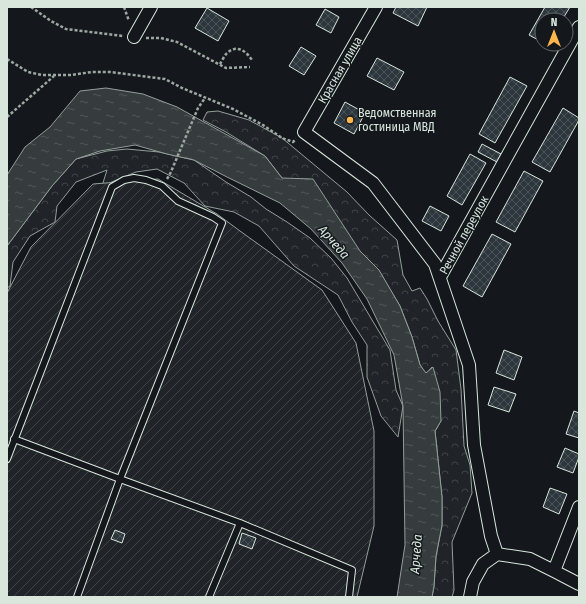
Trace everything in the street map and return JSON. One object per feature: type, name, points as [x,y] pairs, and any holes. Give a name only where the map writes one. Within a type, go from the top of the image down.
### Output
[{"type":"street","points":[[134,37],[151,7]]},
{"type":"street","name":"Красная улица","points":[[304,132],[376,7]]},
{"type":"street","name":"Речной переулок","points":[[497,554],[491,536],[474,445],[469,365],[440,277],[579,28]]},
{"type":"street","points":[[304,132],[373,183],[435,264],[440,277]]},
{"type":"street","points":[[554,570],[579,507]]},
{"type":"street","points":[[470,597],[473,582],[483,564],[497,554],[530,559],[579,584]]},
{"type":"lane","points":[[7,459],[112,187],[124,180],[134,178],[146,180],[162,186],[178,201],[213,217],[222,223],[120,479],[77,597]]},
{"type":"lane","points":[[14,439],[240,523],[352,570],[349,597]]},
{"type":"lane","points":[[209,597],[240,523]]},
{"type":"path","points":[[220,64],[226,54],[231,50],[237,49],[243,50],[252,60]]},
{"type":"path","points":[[7,59],[28,72],[42,75],[71,75],[92,72],[110,72],[165,79],[182,88],[232,109],[263,125],[282,138],[293,142],[304,132]]},
{"type":"path","points":[[7,116],[54,75]]},
{"type":"path","points":[[170,174],[198,108],[205,98]]},
{"type":"green space","points":[[218,111],[249,120],[282,138],[347,192],[369,215],[397,240],[403,275],[412,291],[420,288],[456,350],[461,389],[464,446],[470,465],[472,493],[452,542],[454,590],[452,597],[432,597],[436,556],[442,525],[442,497],[435,431],[441,421],[432,367],[426,374],[420,365],[412,337],[400,306],[379,271],[282,178],[265,156],[203,120],[207,112]]},
{"type":"green space","points":[[127,149],[159,152],[194,160],[310,238],[331,258],[347,278],[390,350],[396,390],[403,406],[398,437],[381,416],[367,377],[367,345],[352,322],[338,295],[294,266],[259,226],[234,212],[205,206],[184,183],[157,169],[136,172],[102,186],[107,170],[76,182],[57,206],[55,222],[30,236],[13,262],[10,286],[7,288],[7,246],[52,186],[76,159],[107,151]]},
{"type":"green space","points":[[158,179],[217,214],[322,290],[356,343],[374,431],[374,526],[357,597],[7,597],[7,293],[31,247],[93,184]]},
{"type":"water","name":"Арчеда","points":[[106,88],[143,94],[177,107],[265,156],[282,178],[313,179],[360,251],[379,270],[400,306],[412,337],[420,365],[426,373],[433,367],[440,392],[441,421],[435,431],[442,497],[442,525],[436,556],[432,597],[397,597],[405,545],[403,406],[394,355],[367,299],[342,263],[311,229],[280,203],[194,160],[135,145],[100,151],[76,159],[52,186],[7,246],[7,175],[25,147],[50,127],[80,91]]},
{"type":"building","points":[[396,7],[427,7],[418,26],[393,13]]},
{"type":"building","points":[[545,7],[570,7],[567,12],[542,12]]},
{"type":"building","points":[[207,8],[229,21],[218,41],[195,28]]},
{"type":"building","points":[[325,9],[339,17],[331,33],[316,25]]},
{"type":"building","points":[[534,26],[534,38],[529,35]]},
{"type":"building","points":[[301,47],[316,56],[304,75],[289,66]]},
{"type":"building","points":[[377,58],[404,72],[394,90],[367,76]]},
{"type":"building","points":[[510,77],[527,86],[495,143],[479,134]]},
{"type":"building","points":[[345,102],[365,113],[354,134],[334,123]]},
{"type":"building","points":[[563,108],[579,118],[579,120],[550,172],[532,162]]},
{"type":"building","points":[[482,144],[501,154],[497,162],[478,152]]},
{"type":"building","points":[[470,154],[486,163],[462,205],[447,196]]},
{"type":"building","points":[[524,171],[543,181],[515,232],[496,222]]},
{"type":"building","points":[[430,206],[449,216],[441,231],[422,221]]},
{"type":"building","points":[[492,234],[511,244],[482,297],[463,286]]},
{"type":"building","points":[[504,350],[522,357],[514,380],[496,373]]},
{"type":"building","points":[[494,387],[516,394],[509,412],[488,405]]},
{"type":"building","points":[[574,411],[579,413],[579,438],[566,434]]},
{"type":"building","points":[[565,448],[579,454],[573,473],[557,467]]},
{"type":"building","points":[[550,488],[567,494],[559,514],[543,507]]},
{"type":"building","points":[[115,530],[125,534],[122,543],[111,539]]},
{"type":"building","points":[[242,533],[256,538],[252,549],[239,544]]},
{"type":"place","name":"Ведомственная гостиница МВД","points":[[350,120]]}]
